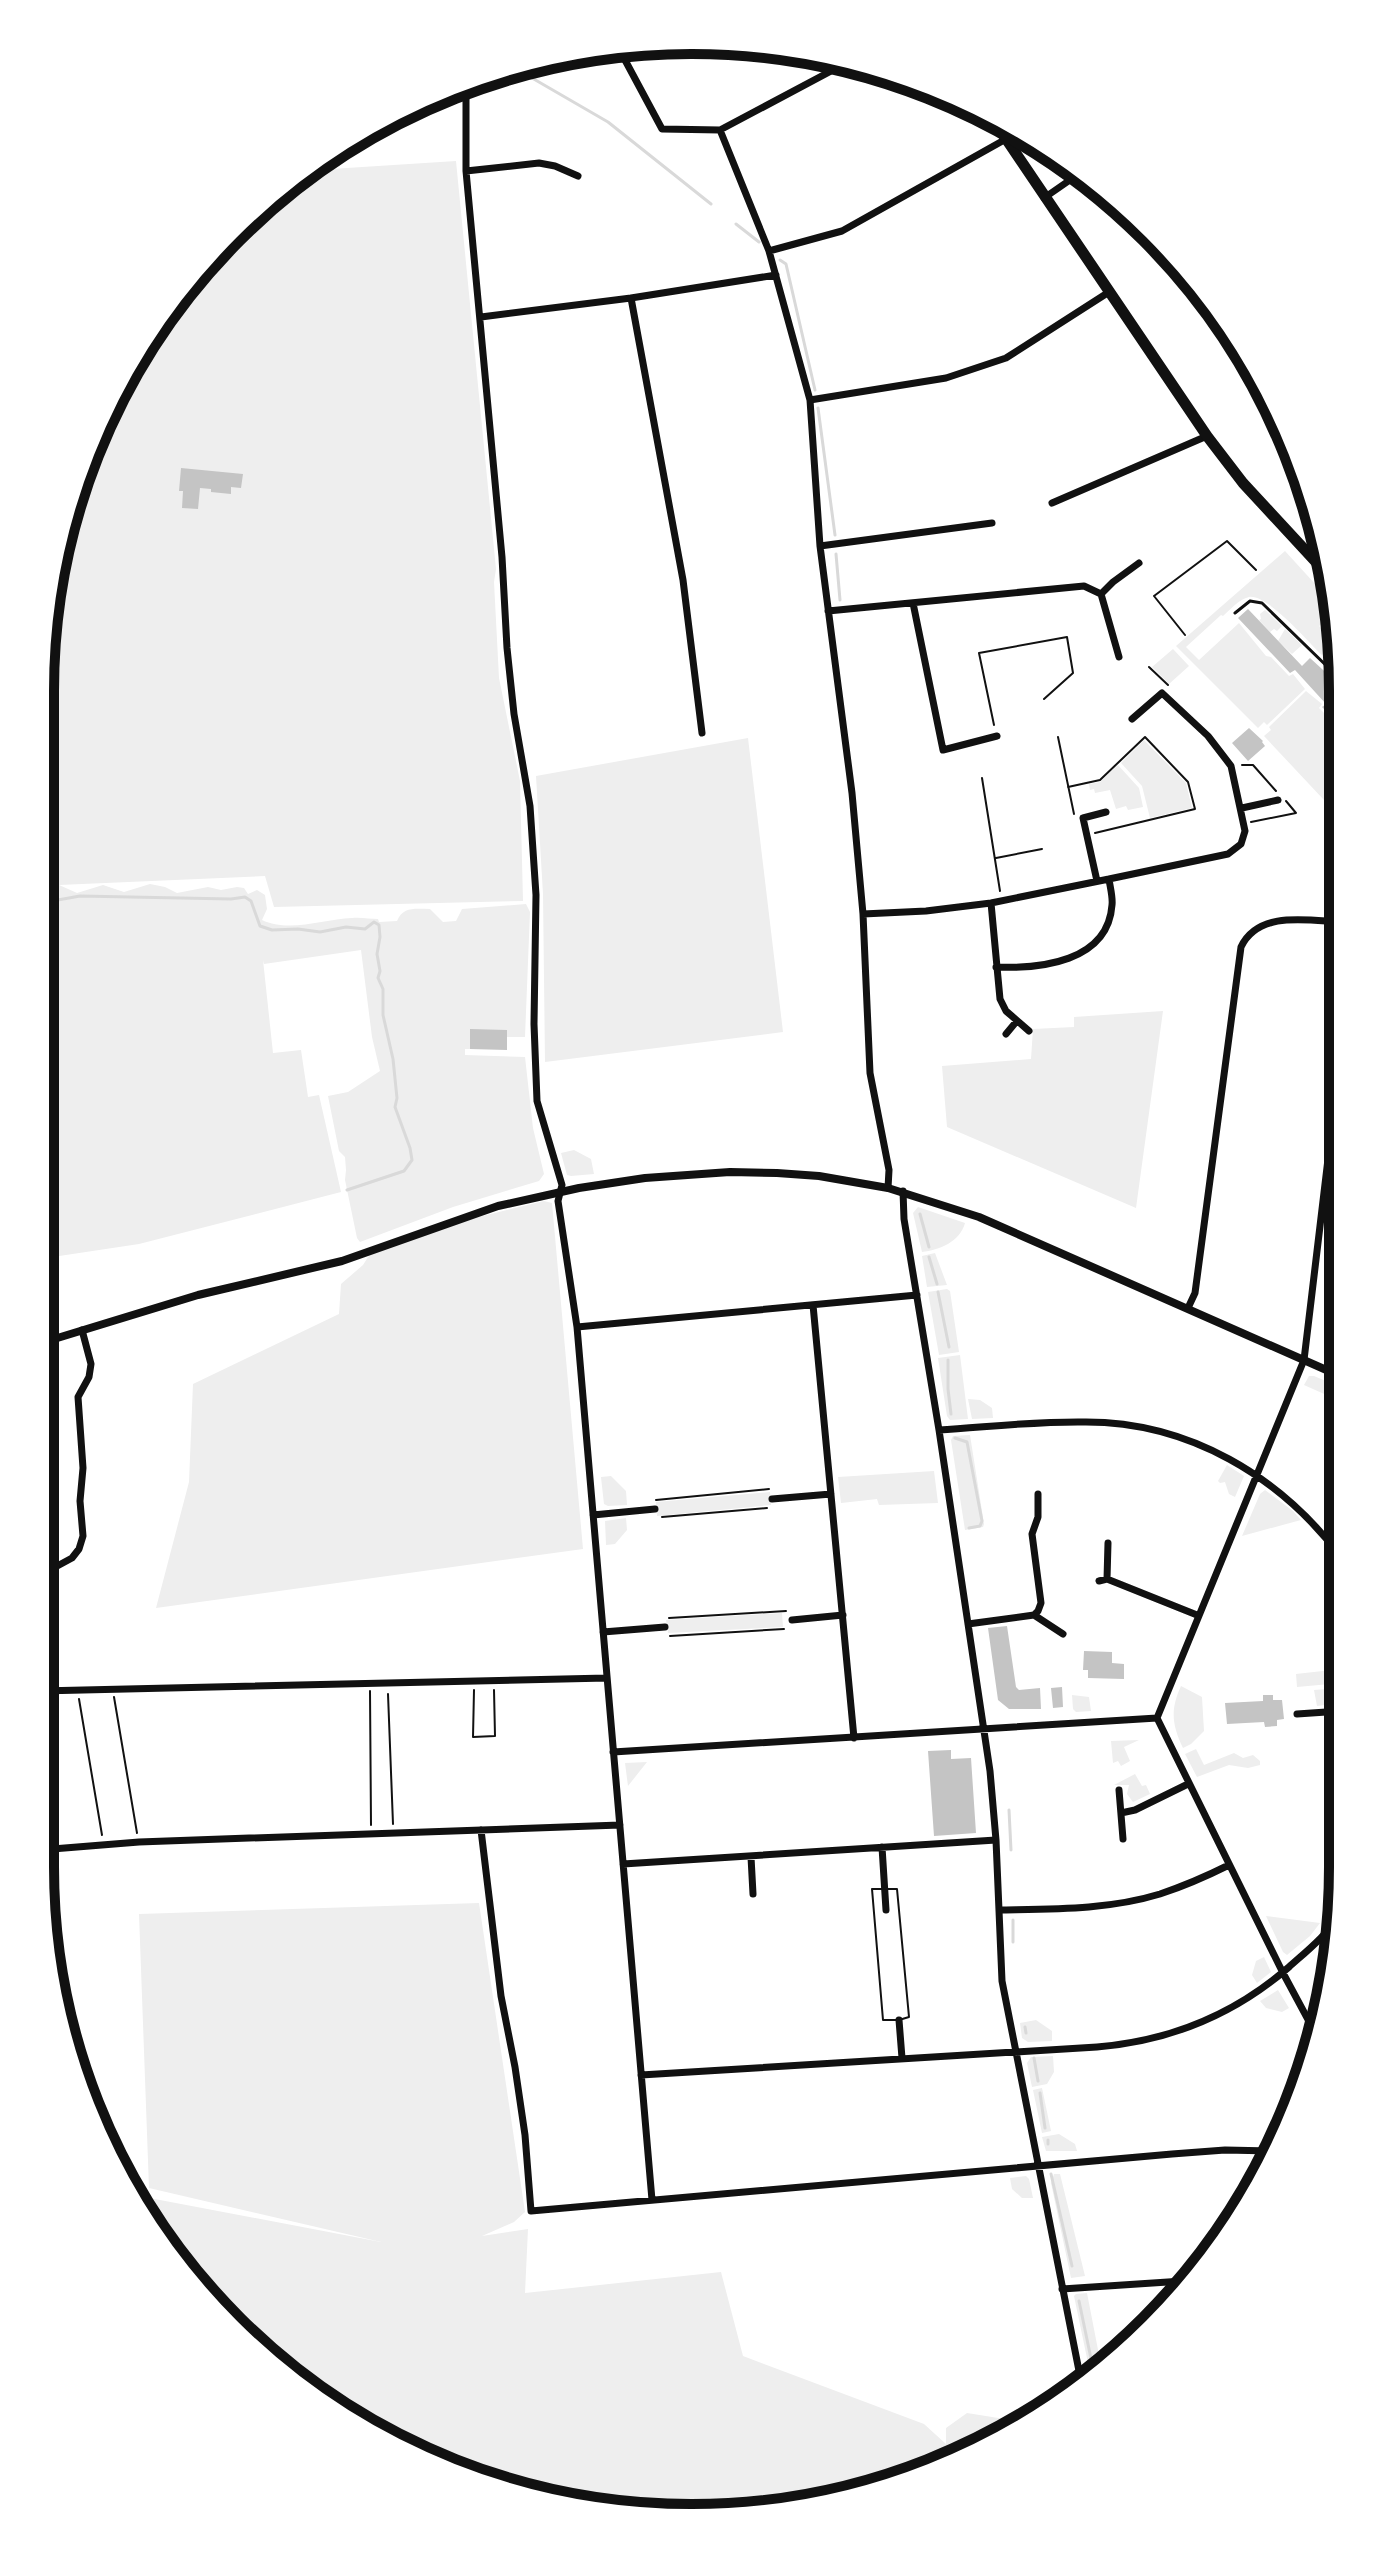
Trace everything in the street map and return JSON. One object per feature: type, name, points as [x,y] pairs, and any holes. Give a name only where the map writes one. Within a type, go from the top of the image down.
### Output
[{"type":"main road","points":[[1004,136],[1207,436],[1243,483],[1316,562]]},
{"type":"street","points":[[624,58],[662,129],[720,130],[833,70]]},
{"type":"street","points":[[466,96],[466,171],[502,557],[507,648],[514,714],[530,806],[535,881],[534,1064],[537,1101],[562,1185],[558,1201],[577,1327],[652,2200]]},
{"type":"street","points":[[720,130],[769,251],[810,400],[820,546],[852,793],[863,914],[868,1050],[889,1170],[888,1188]]},
{"type":"street","points":[[769,251],[842,231],[1006,139]]},
{"type":"street","points":[[466,171],[539,163],[578,176]]},
{"type":"street","points":[[1044,198],[1071,179]]},
{"type":"street","points":[[481,317],[776,275]]},
{"type":"street","points":[[810,400],[946,378],[1006,358],[1109,292]]},
{"type":"street","points":[[631,298],[683,580],[702,733]]},
{"type":"street","points":[[1052,503],[1207,436]]},
{"type":"street","points":[[820,546],[992,523]]},
{"type":"street","points":[[1101,594],[1139,563]]},
{"type":"street","points":[[828,611],[1084,586],[1101,594],[1119,657]]},
{"type":"street","points":[[913,603],[943,750],[997,736]]},
{"type":"street","points":[[863,914],[926,911],[991,903],[1228,854],[1244,839],[1245,823],[1231,766],[1208,736],[1162,693],[1132,719]]},
{"type":"street","points":[[1242,808],[1278,800]]},
{"type":"street","points":[[1097,881],[1083,818],[1106,812]]},
{"type":"street","points":[[996,967],[1059,962],[1083,953],[1100,936],[1107,922],[1112,904],[1109,879]]},
{"type":"street","points":[[991,903],[1000,999],[1006,1011],[1029,1031]]},
{"type":"street","points":[[1188,1308],[1195,1293],[1241,947],[1251,932],[1268,922],[1329,922]]},
{"type":"street","points":[[1006,1034],[1016,1022]]},
{"type":"street","points":[[1309,2022],[1157,1718],[1304,1360],[1329,1151]]},
{"type":"street","points":[[54,1339],[198,1295],[342,1261],[498,1206],[645,1178],[730,1172],[819,1176],[903,1191],[979,1217],[1329,1371]]},
{"type":"street","points":[[903,1191],[904,1219],[983,1730],[996,1840],[1002,1981],[1079,2373]]},
{"type":"street","points":[[577,1327],[917,1295]]},
{"type":"street","points":[[813,1305],[854,1738]]},
{"type":"street","points":[[54,1568],[72,1558],[83,1536],[80,1501],[83,1453],[77,1404],[80,1390],[89,1377],[91,1364],[82,1330]]},
{"type":"street","points":[[939,1430],[1086,1421],[1125,1424],[1163,1432],[1195,1442],[1255,1474],[1296,1505],[1329,1541]]},
{"type":"street","points":[[772,1503],[831,1494]]},
{"type":"street","points":[[968,1624],[1034,1615],[1038,1611],[1041,1603],[1032,1534],[1038,1517],[1038,1494]]},
{"type":"street","points":[[593,1515],[655,1509]]},
{"type":"street","points":[[1108,1543],[1103,1580],[1197,1615]]},
{"type":"street","points":[[792,1620],[843,1615]]},
{"type":"street","points":[[1034,1615],[1063,1634]]},
{"type":"street","points":[[603,1632],[665,1627]]},
{"type":"street","points":[[54,1691],[607,1678]]},
{"type":"street","points":[[1297,1714],[1329,1712]]},
{"type":"street","points":[[613,1752],[1157,1718]]},
{"type":"street","points":[[1121,1813],[1135,1810],[1188,1784]]},
{"type":"street","points":[[1119,1790],[1123,1839]]},
{"type":"street","points":[[54,1849],[139,1842],[620,1825]]},
{"type":"street","points":[[481,1830],[501,1996],[525,2135],[531,2211],[1037,2165],[1225,2150],[1262,2151]]},
{"type":"street","points":[[623,1864],[996,1840]]},
{"type":"street","points":[[882,1847],[886,1910]]},
{"type":"street","points":[[751,1857],[753,1894]]},
{"type":"street","points":[[999,1910],[1081,1908],[1120,1903],[1158,1894],[1229,1865]]},
{"type":"street","points":[[641,2075],[1119,2045],[1158,2037],[1226,2012],[1283,1973],[1315,1947],[1326,1933]]},
{"type":"street","points":[[899,2020],[902,2058]]},
{"type":"street","points":[[1062,2289],[1175,2281]]},
{"type":"lane","points":[[1235,613],[1250,601],[1262,603],[1328,667]]},
{"type":"path","points":[[1185,635],[1154,596],[1227,541],[1256,570]]},
{"type":"path","points":[[997,736],[979,653],[1067,637],[1073,673],[1044,699]]},
{"type":"path","points":[[1058,737],[1076,821],[1084,822]]},
{"type":"path","points":[[1068,787],[1100,780],[1145,737],[1188,782],[1195,809],[1086,835]]},
{"type":"path","points":[[982,778],[1001,900]]},
{"type":"path","points":[[995,858],[1042,849]]},
{"type":"path","points":[[655,1509],[771,1489]]},
{"type":"path","points":[[655,1509],[772,1503]]},
{"type":"path","points":[[665,1627],[795,1610]]},
{"type":"path","points":[[665,1627],[784,1629]]},
{"type":"path","points":[[474,1681],[473,1737],[495,1736],[493,1681]]},
{"type":"path","points":[[370,1683],[371,1834]]},
{"type":"path","points":[[387,1683],[394,1833]]},
{"type":"path","points":[[78,1690],[104,1844]]},
{"type":"path","points":[[113,1690],[139,1842]]},
{"type":"path","points":[[872,1889],[884,1889],[897,1889],[909,2017],[899,2020],[883,2020],[872,1889]]},
{"type":"shaded area","points":[[456,161],[496,569],[499,678],[520,781],[523,901],[274,907],[265,876],[59,885],[77,893],[103,885],[124,892],[150,884],[177,893],[208,887],[221,890],[244,888],[248,894],[257,890],[265,895],[267,909],[262,920],[284,925],[355,918],[397,921],[406,911],[415,909],[430,909],[443,922],[456,921],[462,909],[526,904],[530,912],[525,1037],[507,1037],[507,1030],[470,1030],[470,1049],[465,1049],[465,1055],[525,1057],[533,1128],[544,1174],[539,1181],[453,1207],[360,1242],[345,1180],[345,1157],[339,1151],[328,1096],[348,1092],[380,1071],[372,1037],[361,950],[264,964],[263,960],[273,1053],[301,1050],[308,1097],[319,1095],[341,1192],[139,1244],[54,1257],[54,692],[59,608],[66,567],[88,487],[103,448],[139,373],[161,337],[212,271],[241,241],[271,212],[326,169]]},
{"type":"shaded area","points":[[1285,551],[1321,590],[1325,621],[1319,626],[1326,634],[1328,650],[1322,655],[1277,611],[1257,598],[1249,597],[1221,615],[1186,647],[1199,660],[1239,623],[1266,656],[1271,657],[1289,676],[1293,674],[1305,689],[1267,725],[1264,722],[1258,728],[1176,646]]},
{"type":"shaded area","points":[[1265,610],[1282,626],[1277,631],[1274,629],[1270,632],[1259,620]]},
{"type":"shaded area","points":[[1285,629],[1302,645],[1292,654],[1278,641]]},
{"type":"shaded area","points":[[1173,649],[1189,666],[1169,684],[1152,667]]},
{"type":"shaded area","points":[[1306,691],[1322,704],[1319,708],[1329,718],[1329,805],[1264,736],[1271,730],[1269,727]]},
{"type":"shaded area","points":[[748,738],[783,1032],[545,1062],[543,894],[536,776]]},
{"type":"shaded area","points":[[1144,740],[1186,783],[1192,808],[1150,818],[1142,786],[1121,763]]},
{"type":"shaded area","points":[[1118,765],[1139,788],[1143,807],[1116,809],[1110,790],[1095,793],[1094,789],[1090,790],[1089,784],[1100,782]]},
{"type":"shaded area","points":[[1163,1011],[1136,1208],[947,1127],[942,1066],[1031,1059],[1033,1029],[1074,1027],[1074,1017]]},
{"type":"shaded area","points":[[574,1150],[591,1159],[594,1174],[567,1175],[561,1153]]},
{"type":"shaded area","points":[[544,1201],[552,1203],[583,1549],[156,1608],[189,1482],[193,1384],[339,1314],[341,1284],[363,1265],[370,1254],[450,1224]]},
{"type":"shaded area","points":[[918,1207],[965,1223],[959,1235],[948,1244],[922,1252],[913,1213]]},
{"type":"shaded area","points":[[935,1253],[947,1285],[927,1287],[922,1256]]},
{"type":"shaded area","points":[[950,1291],[959,1352],[939,1355],[928,1292]]},
{"type":"shaded area","points":[[960,1355],[968,1419],[950,1420],[938,1358]]},
{"type":"shaded area","points":[[1309,1376],[1329,1382],[1329,1396],[1304,1385]]},
{"type":"shaded area","points":[[968,1399],[980,1400],[992,1408],[993,1418],[972,1419]]},
{"type":"shaded area","points":[[970,1435],[984,1524],[983,1527],[965,1530],[951,1440],[953,1436]]},
{"type":"shaded area","points":[[1227,1465],[1244,1476],[1235,1497],[1229,1494],[1225,1482],[1218,1481]]},
{"type":"shaded area","points":[[934,1471],[938,1503],[879,1505],[877,1499],[841,1503],[838,1477]]},
{"type":"shaded area","points":[[611,1476],[626,1491],[627,1505],[604,1504],[601,1477]]},
{"type":"shaded area","points":[[1265,1490],[1301,1520],[1242,1536],[1260,1494]]},
{"type":"shaded area","points":[[770,1492],[771,1505],[657,1516],[656,1502]]},
{"type":"shaded area","points":[[626,1518],[627,1530],[615,1544],[606,1545],[605,1521]]},
{"type":"shaded area","points":[[782,1613],[783,1627],[668,1633],[666,1620]]},
{"type":"shaded area","points":[[1329,1670],[1329,1684],[1297,1687],[1296,1674]]},
{"type":"shaded area","points":[[1181,1686],[1202,1697],[1204,1731],[1183,1748],[1174,1717]]},
{"type":"shaded area","points":[[1329,1689],[1329,1704],[1317,1706],[1314,1690]]},
{"type":"shaded area","points":[[1072,1695],[1089,1697],[1091,1711],[1076,1712]]},
{"type":"shaded area","points":[[1139,1740],[1124,1747],[1130,1761],[1121,1766],[1118,1761],[1113,1763],[1111,1741]]},
{"type":"shaded area","points":[[1196,1749],[1204,1765],[1234,1753],[1243,1758],[1253,1755],[1260,1765],[1248,1768],[1229,1765],[1197,1777],[1185,1754]]},
{"type":"shaded area","points":[[647,1762],[628,1786],[625,1763]]},
{"type":"shaded area","points":[[1135,1774],[1150,1794],[1133,1802],[1127,1794],[1129,1785],[1114,1785]]},
{"type":"shaded area","points":[[479,1903],[525,2212],[514,2222],[482,2236],[528,2229],[525,2293],[721,2272],[743,2356],[924,2424],[946,2444],[946,2428],[967,2413],[1009,2420],[935,2455],[856,2482],[775,2499],[692,2504],[608,2499],[527,2482],[448,2455],[373,2419],[303,2372],[241,2317],[186,2255],[147,2197],[381,2242],[149,2188],[139,1914]]},
{"type":"shaded area","points":[[1266,1916],[1320,1923],[1287,1955]]},
{"type":"shaded area","points":[[1264,1957],[1271,1972],[1257,1983],[1252,1975],[1256,1961]]},
{"type":"shaded area","points":[[1278,1990],[1289,2008],[1282,2012],[1266,2008],[1260,2001]]},
{"type":"shaded area","points":[[1036,2020],[1052,2031],[1052,2041],[1028,2042],[1022,2038],[1020,2023]]},
{"type":"shaded area","points":[[1053,2056],[1054,2072],[1047,2084],[1032,2087],[1027,2063],[1031,2057]]},
{"type":"shaded area","points":[[1042,2088],[1051,2131],[1042,2133],[1033,2090]]},
{"type":"shaded area","points":[[1059,2134],[1075,2144],[1077,2151],[1046,2151],[1042,2137]]},
{"type":"shaded area","points":[[1054,2174],[1060,2174],[1085,2276],[1071,2278],[1051,2183]]},
{"type":"shaded area","points":[[1026,2176],[1033,2198],[1022,2198],[1012,2189],[1010,2178]]},
{"type":"shaded area","points":[[1087,2293],[1099,2356],[1088,2363],[1074,2296]]},
{"type":"building","points":[[181,468],[243,474],[241,488],[231,487],[231,494],[200,488],[198,509],[182,508],[183,491],[179,491]]},
{"type":"building","points":[[1248,609],[1302,666],[1310,658],[1329,675],[1329,714],[1322,707],[1326,704],[1295,670],[1290,673],[1238,618]]},
{"type":"building","points":[[1249,728],[1265,746],[1248,761],[1232,743]]},
{"type":"building","points":[[470,1029],[507,1030],[507,1050],[470,1049]]},
{"type":"building","points":[[1007,1626],[1016,1687],[1019,1690],[1040,1688],[1041,1709],[1009,1709],[998,1700],[988,1628]]},
{"type":"building","points":[[1084,1651],[1112,1652],[1112,1663],[1124,1664],[1124,1679],[1088,1678],[1088,1670],[1083,1670]]},
{"type":"building","points":[[1062,1687],[1063,1707],[1053,1708],[1051,1688]]},
{"type":"building","points":[[1263,1695],[1273,1695],[1273,1700],[1282,1700],[1284,1719],[1277,1720],[1277,1726],[1265,1727],[1264,1722],[1227,1724],[1225,1703],[1263,1701]]},
{"type":"building","points":[[951,1750],[951,1759],[971,1758],[976,1833],[934,1836],[928,1751]]},
{"type":"waterway","points":[[528,76],[608,122],[711,204]]},
{"type":"waterway","points":[[736,224],[759,242]]},
{"type":"waterway","points":[[780,260],[786,264],[815,390]]},
{"type":"waterway","points":[[818,408],[835,535]]},
{"type":"waterway","points":[[836,554],[840,600]]},
{"type":"waterway","points":[[54,901],[80,896],[245,897],[251,901],[260,926],[272,930],[320,932],[346,927],[365,929],[374,922],[379,925],[378,978],[383,989],[383,1015],[393,1059],[395,1107],[412,1160],[404,1171],[347,1190]]},
{"type":"waterway","points":[[920,1214],[929,1247]]},
{"type":"waterway","points":[[929,1257],[937,1284]]},
{"type":"waterway","points":[[938,1292],[949,1347]]},
{"type":"waterway","points":[[948,1360],[951,1414]]},
{"type":"waterway","points":[[955,1438],[967,1442],[982,1521],[980,1526],[969,1528]]},
{"type":"waterway","points":[[1009,1810],[1011,1850]]},
{"type":"waterway","points":[[1013,1920],[1013,1942]]},
{"type":"waterway","points":[[1025,2027],[1026,2033]]},
{"type":"waterway","points":[[1034,2058],[1038,2081]]},
{"type":"waterway","points":[[1040,2093],[1045,2128]]},
{"type":"waterway","points":[[1051,2174],[1072,2266]]},
{"type":"waterway","points":[[1079,2301],[1092,2362]]}]
